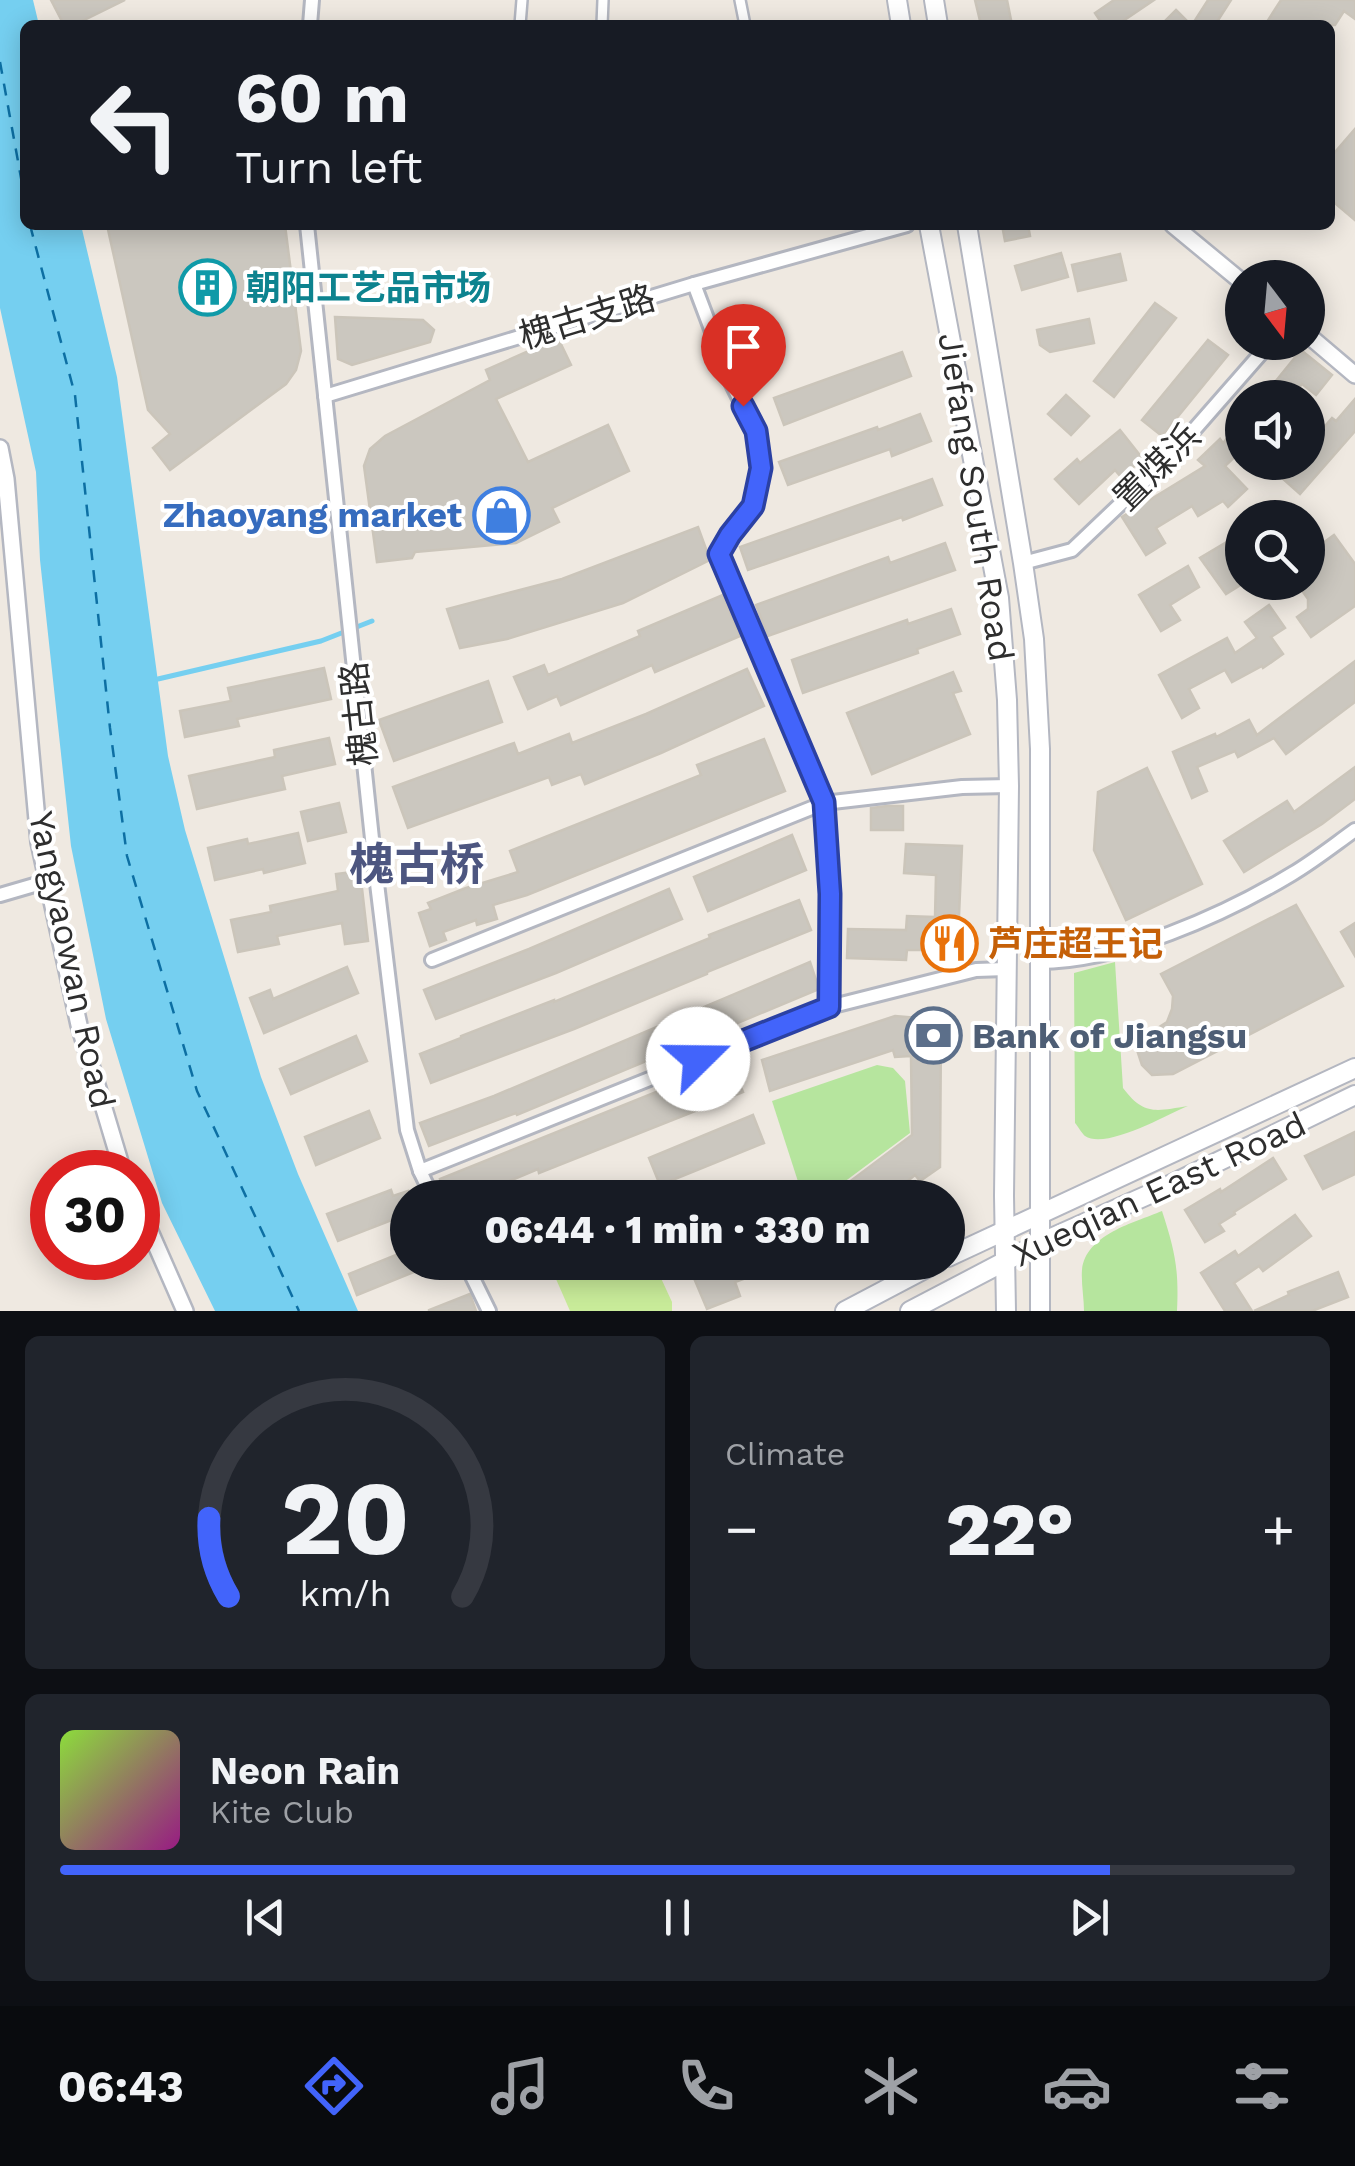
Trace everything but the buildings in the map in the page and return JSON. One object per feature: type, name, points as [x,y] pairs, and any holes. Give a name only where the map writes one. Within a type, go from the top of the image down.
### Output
[{"type":"main road","name":"Jiefang South Road","points":[[930,230],[999,598],[1007,700],[1006,1311]]},
{"type":"main road","name":"Jiefang South Road","points":[[967,230],[1034,639],[1040,749],[1040,1311]]},
{"type":"main road","name":"Xueqian East Road","points":[[965,1249],[1355,1068]]},
{"type":"main road","name":"Xueqian East Road","points":[[910,1311],[1040,1244],[1355,1095]]},
{"type":"main road","points":[[845,1311],[904,1280]]},
{"type":"street","name":"槐古路","points":[[308,230],[407,1130],[425,1180]]},
{"type":"street","name":"槐古支路","points":[[325,396],[694,284],[889,230]]},
{"type":"street","points":[[1178,230],[1225,268]]},
{"type":"street","points":[[694,284],[731,382],[756,431],[761,468],[753,506],[719,554],[824,802],[830,894],[829,1007]]},
{"type":"street","points":[[1325,349],[1355,375]]},
{"type":"street","name":"置煤浜","points":[[1023,563],[1072,550],[1172,455],[1255,360]]},
{"type":"street","name":"Yangyaowan Road","points":[[0,448],[40,842],[78,1025],[117,1150]]},
{"type":"street","points":[[432,960],[824,802],[1009,786]]},
{"type":"street","points":[[1039,962],[1067,962],[1127,947],[1245,901],[1296,872],[1355,830]]},
{"type":"street","points":[[0,896],[48,881]]},
{"type":"street","points":[[420,1170],[829,1007],[976,970],[1006,970]]},
{"type":"street","points":[[160,1255],[184,1311]]},
{"type":"street","points":[[474,1280],[489,1311]]},
{"type":"green space","points":[[1115,962],[1123,1088],[1151,1109],[1188,1106],[1121,1135],[1095,1139],[1085,1136],[1075,1123],[1074,973]]},
{"type":"green space","points":[[877,1065],[893,1068],[905,1081],[910,1133],[847,1180],[798,1180],[772,1101]]},
{"type":"green space","points":[[1162,1211],[1175,1260],[1177,1311],[1084,1311],[1082,1270],[1092,1247],[1125,1225]]},
{"type":"green space","points":[[556,1280],[662,1280],[672,1302],[672,1311],[570,1311]]},
{"type":"water","points":[[0,0],[33,0],[38,20],[20,20],[20,230],[82,230],[117,377],[168,756],[185,830],[261,1077],[358,1311],[215,1311],[162,1203],[160,1150],[146,1150],[106,1019],[71,846],[40,560],[36,472],[0,308]]},
{"type":"waterway","points":[[158,679],[321,641],[372,621]]},
{"type":"ferry route","points":[[0,62],[20,172]]},
{"type":"ferry route","points":[[31,230],[75,395],[127,856],[197,1091],[299,1311]]},
{"type":"place","name":"朝阳工艺品市场","points":[[207,288]]},
{"type":"place","name":"Zhaoyang market","points":[[501,515]]},
{"type":"place","name":"芦庄超王记","points":[[949,944]]},
{"type":"place","name":"Bank of Jiangsu","points":[[933,1036]]},
{"type":"district","name":"槐古桥","points":[[417,864]]},
{"type":"route","points":[[698,1059],[829,1007],[830,894],[824,802],[719,554],[753,506],[761,468],[756,431],[743,406]]}]
